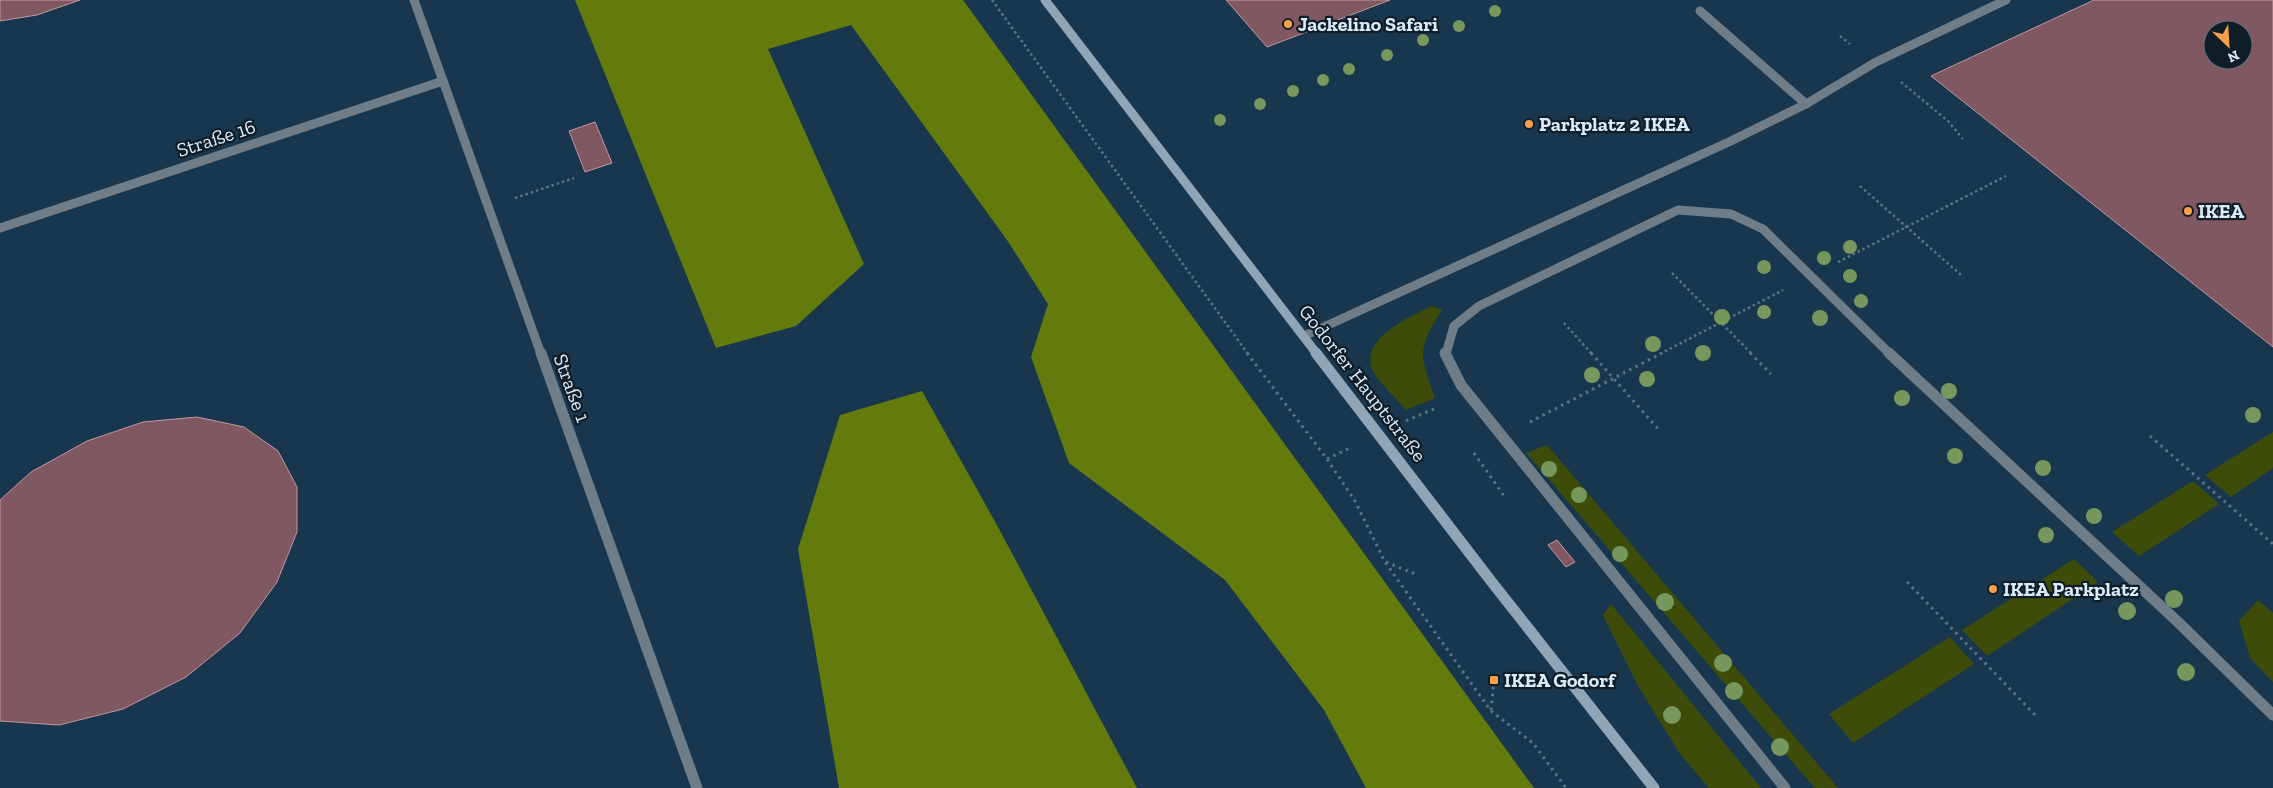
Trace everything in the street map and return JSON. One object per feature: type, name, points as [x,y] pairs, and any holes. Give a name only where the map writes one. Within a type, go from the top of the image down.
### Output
[{"type":"main road","name":"Godorfer Hauptstraße","points":[[1045,0],[1491,581],[1654,788]]},
{"type":"lane","name":"Straße 1","points":[[414,0],[697,788]]},
{"type":"lane","points":[[1304,336],[1722,146],[1806,104],[1876,62],[2006,0]]},
{"type":"lane","points":[[1700,11],[1806,104]]},
{"type":"lane","name":"Straße 16","points":[[0,228],[443,81]]},
{"type":"lane","points":[[1785,788],[1461,385],[1445,354],[1454,326],[1479,306],[1678,210],[1731,214],[1763,229],[1862,328],[2180,623],[2273,715]]},
{"type":"path","points":[[992,0],[1246,352],[1327,459],[1355,501],[1386,562],[1491,711],[1533,743],[1566,788]]},
{"type":"path","points":[[1840,36],[1876,62],[1948,121],[1963,139]]},
{"type":"path","points":[[488,207],[574,178]]},
{"type":"path","points":[[1860,186],[1961,274]]},
{"type":"path","points":[[1672,272],[1771,374]]},
{"type":"path","points":[[1564,323],[1660,431]]},
{"type":"path","points":[[1474,452],[1613,379]]},
{"type":"path","points":[[1379,434],[1437,406],[1443,414]]},
{"type":"path","points":[[2150,436],[2273,544]]},
{"type":"path","points":[[1468,445],[1504,496]]},
{"type":"path","points":[[1327,459],[1353,446]]},
{"type":"path","points":[[1386,562],[1415,574]]},
{"type":"path","points":[[1907,582],[2038,718]]},
{"type":"path","points":[[1491,711],[1494,680]]},
{"type":"green space","points":[[575,0],[963,0],[1534,788],[1366,788],[1324,710],[1225,580],[1069,463],[1031,357],[1048,304],[1007,240],[851,25],[768,49],[864,264],[796,326],[716,348]]},
{"type":"green space","points":[[1432,306],[1442,310],[1424,344],[1423,353],[1426,371],[1435,398],[1406,410],[1373,371],[1371,359],[1373,348],[1389,330]]},
{"type":"green space","points":[[922,391],[998,527],[1137,788],[839,788],[798,549],[840,415]]},
{"type":"green space","points":[[2273,432],[2273,468],[2231,497],[2205,475]]},
{"type":"green space","points":[[1547,445],[1838,788],[1815,788],[1526,453]]},
{"type":"green space","points":[[2193,481],[2219,504],[2139,556],[2112,532]]},
{"type":"green space","points":[[2074,559],[2098,582],[1987,656],[1962,630]]},
{"type":"green space","points":[[2258,600],[2273,613],[2273,682],[2250,658],[2239,621]]},
{"type":"green space","points":[[1611,604],[1761,788],[1709,788],[1680,754],[1638,686],[1603,615]]},
{"type":"green space","points":[[1950,637],[1974,664],[1853,743],[1829,714]]},
{"type":"building","points":[[0,0],[80,0],[37,15],[0,21]]},
{"type":"building","name":"Jackelino Safari","points":[[1226,0],[1390,0],[1267,47]]},
{"type":"building","name":"IKEA","points":[[2094,0],[2273,0],[2273,347],[1931,76]]},
{"type":"building","points":[[595,122],[612,163],[585,172],[569,131]]},
{"type":"building","points":[[197,417],[244,427],[278,451],[297,487],[297,532],[277,582],[240,633],[186,677],[123,709],[59,725],[0,721],[0,500],[31,472],[87,441],[143,422]]},
{"type":"building","points":[[1557,540],[1575,562],[1566,567],[1548,545]]},
{"type":"place","name":"Jackelino Safari","points":[[1288,24]]},
{"type":"place","name":"Parkplatz 2 IKEA","points":[[1529,124]]},
{"type":"place","name":"IKEA","points":[[2188,211]]},
{"type":"place","name":"IKEA Parkplatz","points":[[1993,589]]},
{"type":"place","name":"IKEA Godorf","points":[[1494,680]]}]
